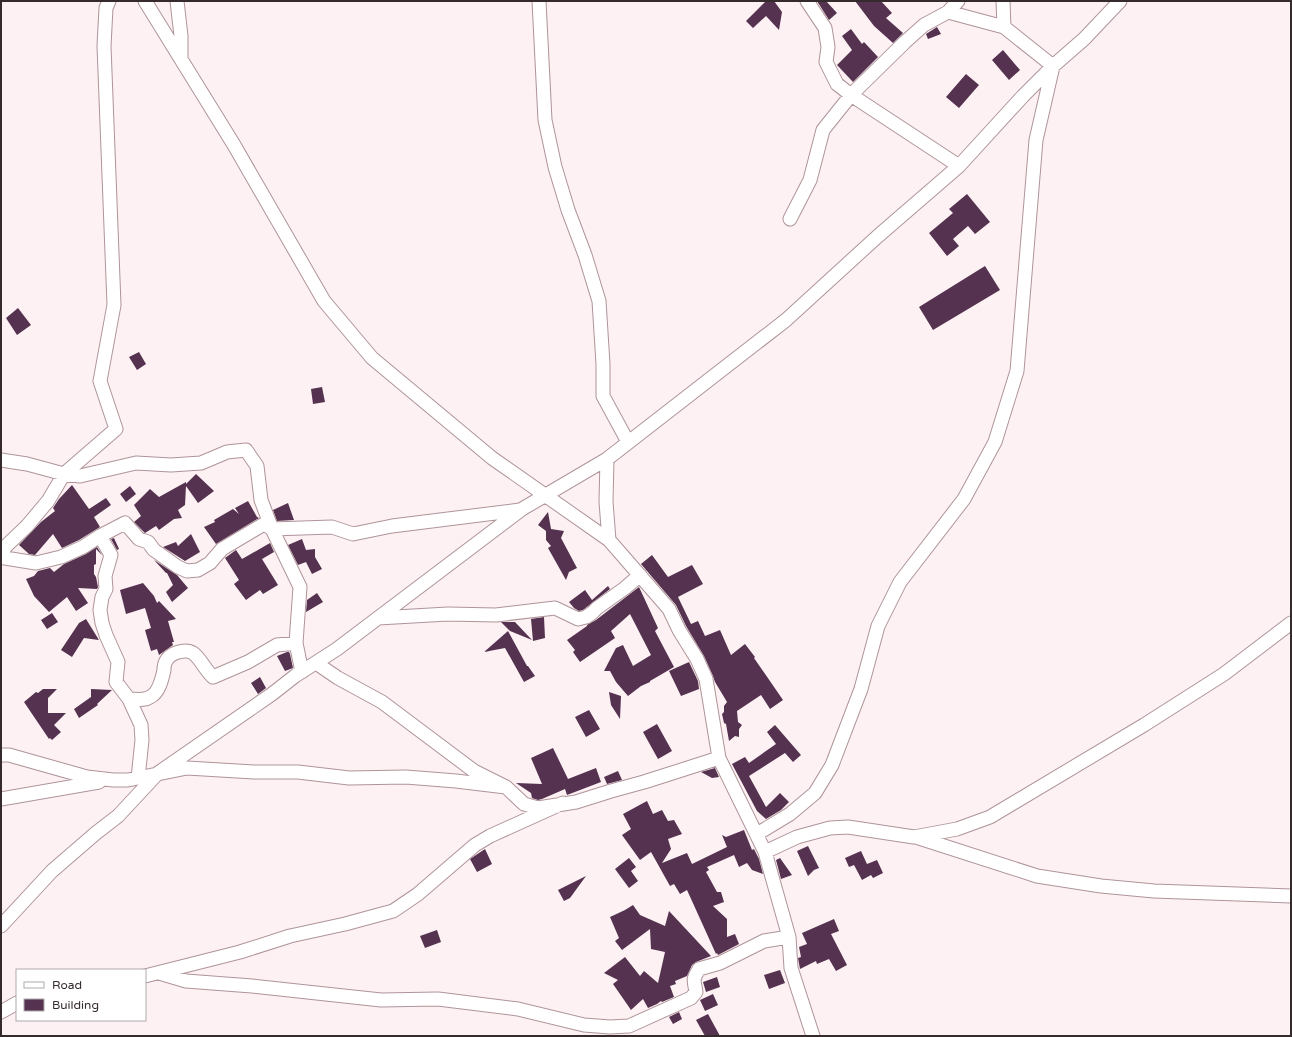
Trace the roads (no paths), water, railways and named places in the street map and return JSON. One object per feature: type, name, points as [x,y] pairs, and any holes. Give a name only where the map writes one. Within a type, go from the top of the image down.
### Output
[{"type":"street","points":[[109,1],[106,8],[104,46],[114,305],[100,381],[116,429],[64,474],[48,501],[27,526],[5,547],[1,557],[36,563],[60,557],[83,547],[125,523],[139,539],[148,542],[154,550],[178,567],[187,571],[198,570],[210,563],[222,549],[264,524],[272,529],[332,527],[353,534],[392,526],[522,509]]},
{"type":"street","points":[[145,1],[234,145],[324,301],[372,358],[492,458],[609,540],[669,609],[679,630],[698,659],[706,679],[719,758],[765,852],[789,937],[791,968],[813,1036]]},
{"type":"street","points":[[177,1],[182,60]]},
{"type":"street","points":[[539,1],[545,120],[555,167],[599,301],[603,364],[603,396],[628,442]]},
{"type":"street","points":[[807,1],[825,28],[828,47],[826,62],[838,84],[851,95],[959,166]]},
{"type":"street","points":[[790,219],[810,180],[823,130],[851,95],[924,25],[948,12],[958,1]]},
{"type":"street","points":[[1003,1],[1004,27]]},
{"type":"street","points":[[1,926],[52,871],[118,816],[158,773],[337,649],[522,509],[607,459],[786,320],[878,236],[959,166],[1023,96],[1053,66],[1084,39],[1120,1]]},
{"type":"street","points":[[948,12],[1004,27],[1053,66]]},
{"type":"street","points":[[757,834],[790,814],[815,793],[832,766],[861,689],[878,626],[900,582],[964,499],[995,442],[1016,371],[1036,140],[1053,66]]},
{"type":"street","points":[[1,460],[27,464],[64,474],[80,476],[136,463],[171,465],[201,463],[226,452],[246,450],[257,466],[260,500],[272,529],[300,587],[296,643],[302,672]]},
{"type":"street","points":[[607,459],[606,502],[609,540]]},
{"type":"street","points":[[100,536],[111,555],[105,576],[106,589],[102,597],[100,610],[102,623],[118,662],[116,682],[129,699],[141,725],[142,740],[138,778]]},
{"type":"street","points":[[378,618],[448,614],[496,614],[555,608],[578,619],[586,617],[592,613],[640,575]]},
{"type":"street","points":[[914,837],[957,829],[990,817],[1144,725],[1224,674],[1291,623]]},
{"type":"street","points":[[129,699],[142,700],[151,697],[161,681],[166,661],[171,656],[180,652],[187,651],[193,653],[207,672],[213,677],[248,662],[277,646],[296,643]]},
{"type":"street","points":[[316,663],[338,678],[382,702],[474,771],[506,787],[524,804],[538,808],[576,802],[719,758]]},
{"type":"street","points":[[1,755],[9,755],[87,777],[113,780],[128,780],[187,768],[254,772],[298,772],[349,778],[406,777],[449,780],[506,787]]},
{"type":"street","points":[[1,799],[113,780]]},
{"type":"street","points":[[146,976],[240,952],[290,936],[345,924],[393,911],[418,894],[475,845],[490,836],[563,804]]},
{"type":"street","points":[[765,852],[796,837],[830,828],[848,827],[914,837],[1037,876],[1100,886],[1154,891],[1291,896]]},
{"type":"street","points":[[160,973],[186,981],[252,986],[381,1000],[438,999],[518,1009],[584,1025],[610,1027],[628,1031],[691,998],[696,992],[693,982],[694,976],[699,969],[720,963],[764,941],[789,937]]},
{"type":"street","points":[[1,1012],[16,1004]]}]
